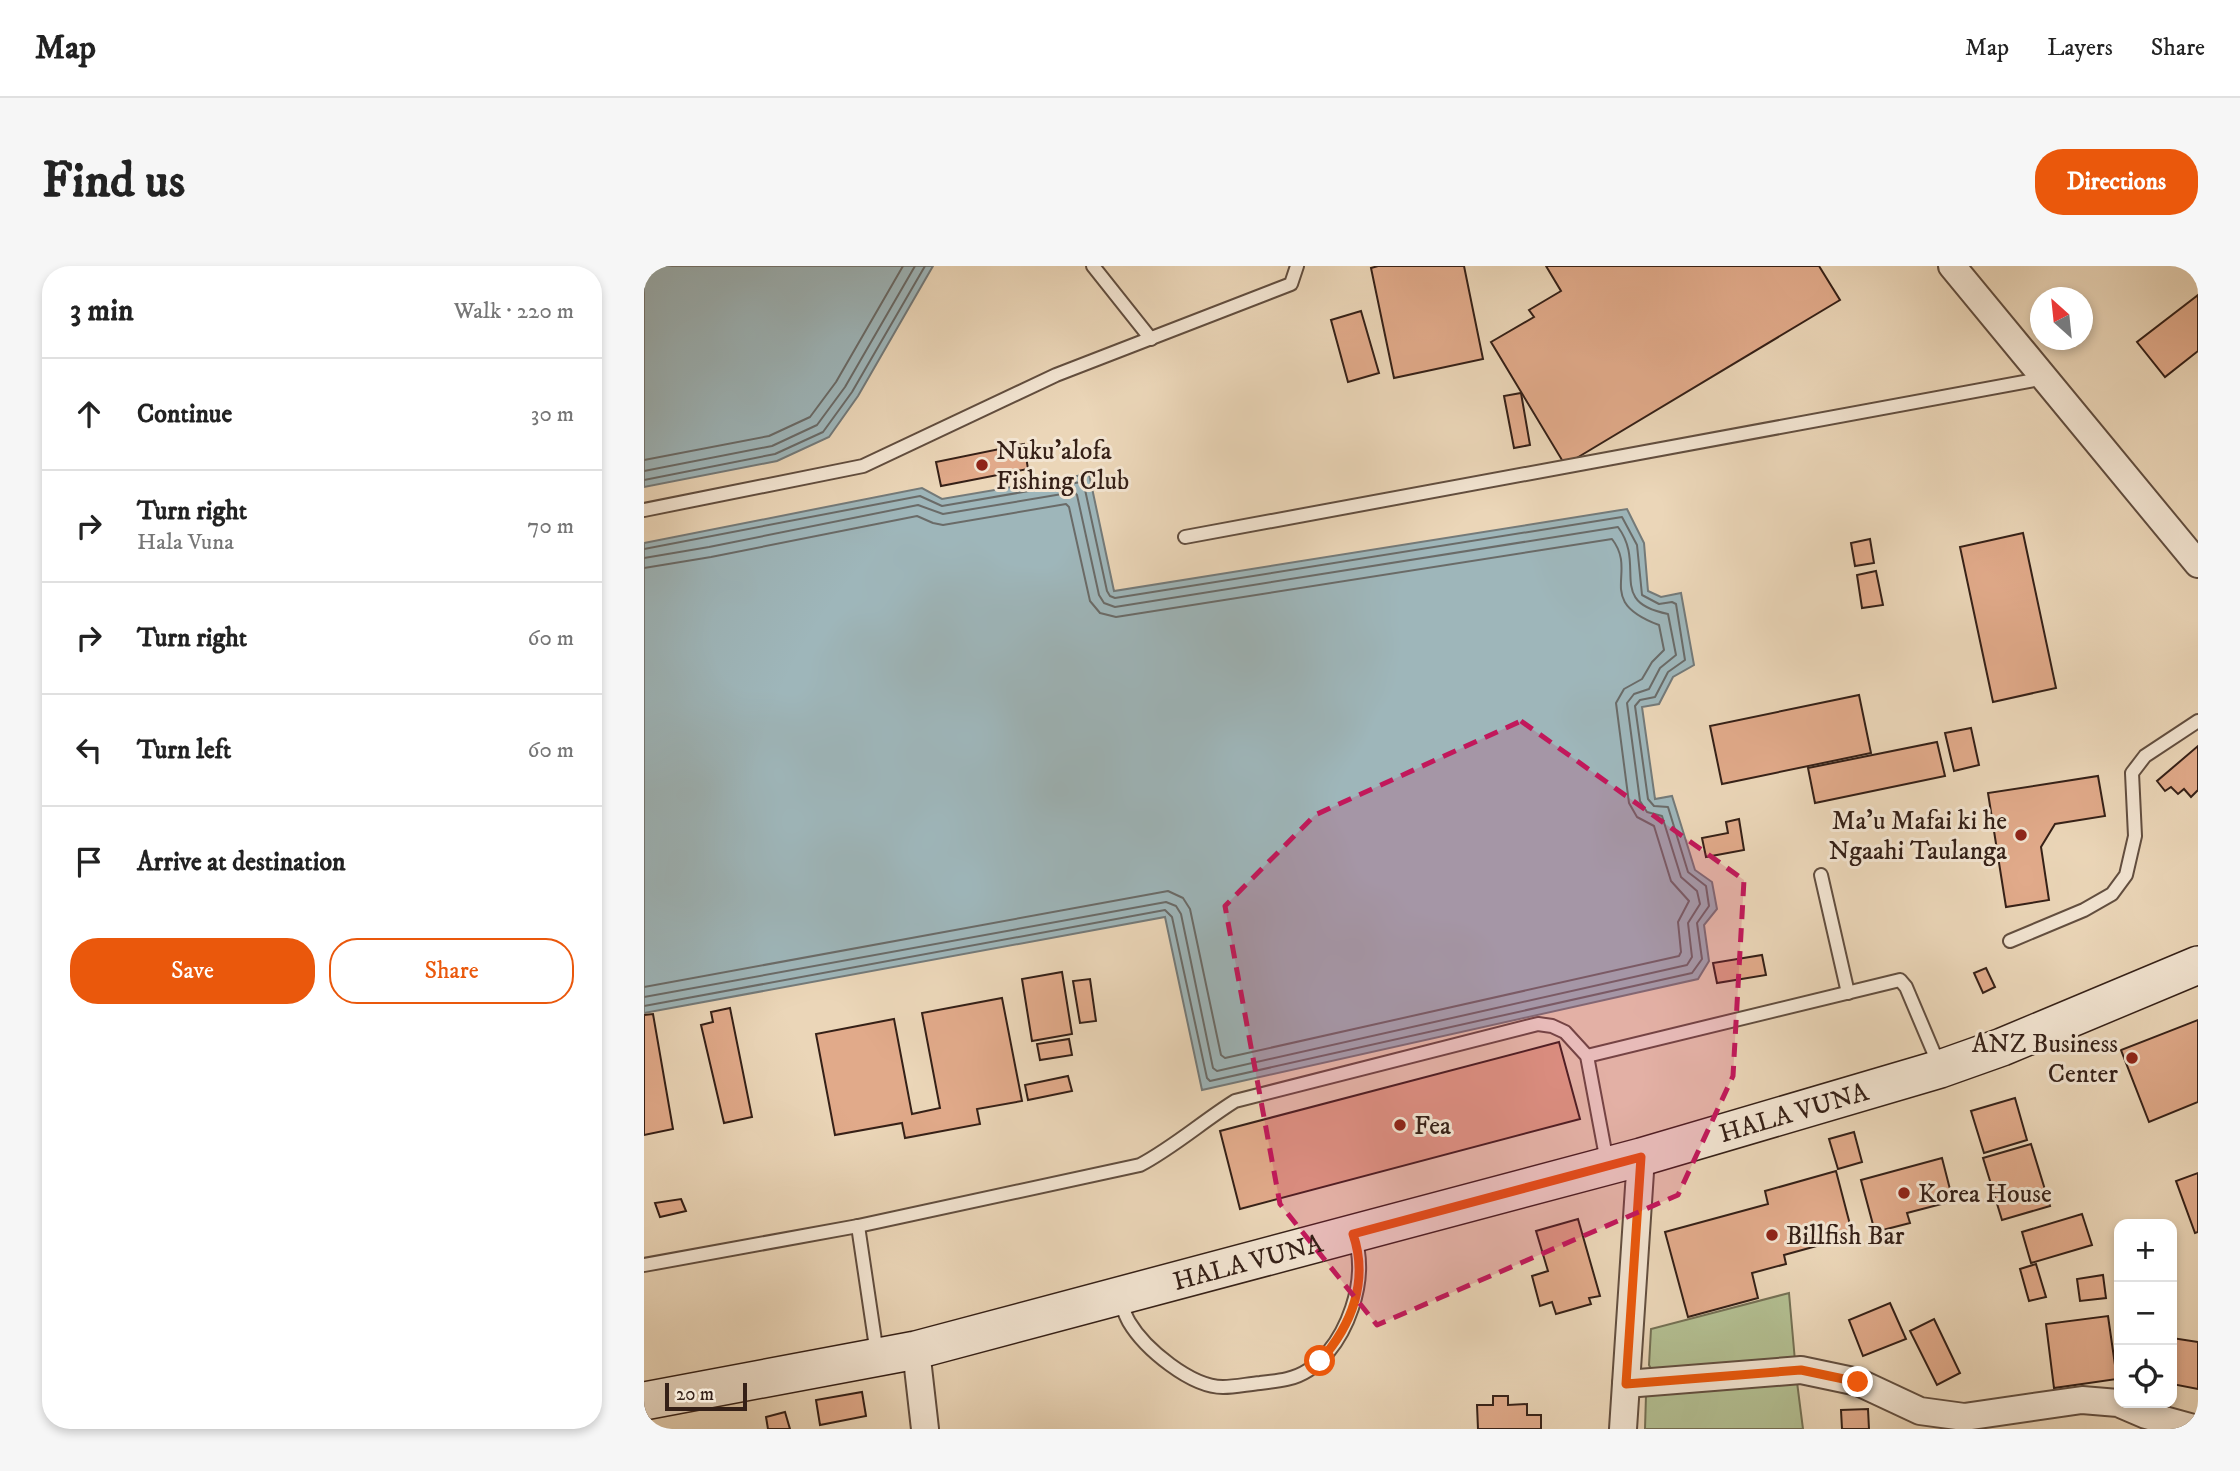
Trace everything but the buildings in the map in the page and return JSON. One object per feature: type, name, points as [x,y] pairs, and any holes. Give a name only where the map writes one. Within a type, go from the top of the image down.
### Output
[{"type":"main road","name":"HALA VUNA","points":[[644,1401],[916,1350],[1625,1161],[1940,1069],[2002,1047],[2198,965]]},
{"type":"street","points":[[1952,266],[2198,564]]},
{"type":"street","points":[[1623,1429],[1626,1384],[1625,1161]]},
{"type":"street","points":[[916,1350],[925,1429]]},
{"type":"street","points":[[1626,1384],[1801,1370],[1858,1382],[1920,1411],[1964,1417],[2082,1400],[2118,1403],[2146,1415],[2197,1429]]},
{"type":"lane","points":[[1093,266],[1150,338]]},
{"type":"lane","points":[[644,510],[863,466],[1056,375],[1291,284],[1297,266]]},
{"type":"lane","points":[[1185,537],[2046,378]]},
{"type":"lane","points":[[2010,941],[2084,910],[2112,894],[2126,875],[2135,836],[2132,773],[2144,755],[2198,721]]},
{"type":"lane","points":[[1821,875],[1848,993]]},
{"type":"lane","points":[[1587,1056],[1900,980],[1906,986],[1935,1050],[1940,1069]]},
{"type":"lane","points":[[644,1265],[858,1226],[1140,1165],[1165,1152],[1204,1120],[1235,1101],[1538,1024],[1565,1032],[1587,1056],[1625,1161]]},
{"type":"lane","points":[[858,1226],[877,1357]]},
{"type":"lane","points":[[1119,1297],[1129,1322],[1141,1339],[1184,1374],[1221,1387],[1289,1379],[1320,1361],[1341,1336],[1349,1319],[1360,1274],[1353,1234]]},
{"type":"highlighted area","points":[[1521,721],[1744,880],[1733,1076],[1678,1195],[1377,1325],[1280,1204],[1225,906],[1315,815]]},
{"type":"green space","points":[[1789,1293],[1795,1361],[1653,1373],[1649,1365],[1651,1329]]},
{"type":"green space","points":[[1797,1382],[1803,1429],[1645,1429],[1646,1395]]},
{"type":"water","points":[[644,266],[933,266],[858,396],[829,437],[777,461],[644,487]]},
{"type":"water","points":[[1089,474],[1114,591],[1627,509],[1644,543],[1648,591],[1661,597],[1681,593],[1694,665],[1673,677],[1659,704],[1642,707],[1655,799],[1672,796],[1695,870],[1712,882],[1717,909],[1704,925],[1709,961],[1698,979],[1202,1090],[1165,917],[644,1013],[644,543],[922,488],[942,499]]},
{"type":"place","name":"Nuku'alofa Fishing Club","points":[[982,465]]},
{"type":"place","name":"Ma'u Mafai ki he Ngaahi Taulanga","points":[[2021,835]]},
{"type":"place","name":"ANZ Business Center","points":[[2132,1058]]},
{"type":"place","name":"Fea","points":[[1400,1125]]},
{"type":"place","name":"Korea House","points":[[1904,1193]]},
{"type":"place","name":"Billfish Bar","points":[[1772,1235]]},
{"type":"route","points":[[1320,1361],[1341,1336],[1356,1298],[1360,1274],[1353,1234],[1641,1157],[1626,1384],[1801,1370],[1858,1382]]}]
